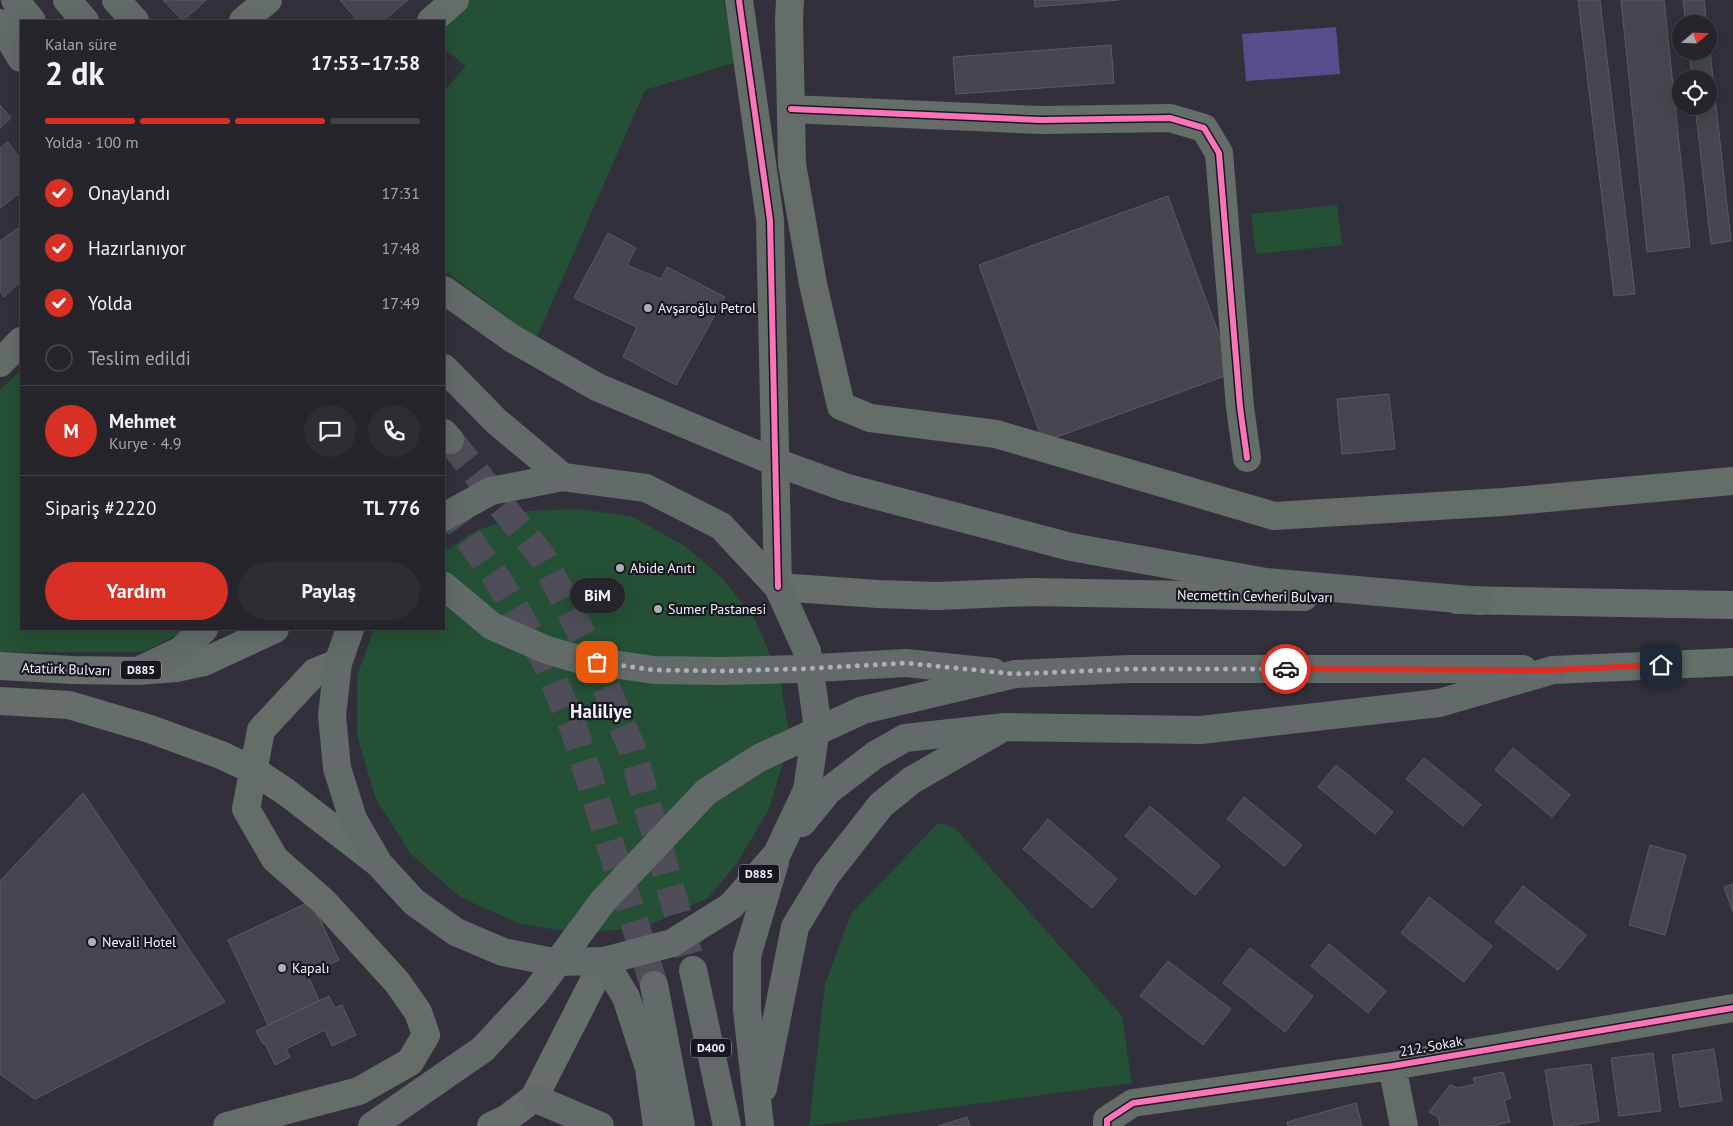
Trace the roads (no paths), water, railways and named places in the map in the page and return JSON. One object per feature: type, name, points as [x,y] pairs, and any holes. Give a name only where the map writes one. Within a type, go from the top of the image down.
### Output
[{"type":"highway","points":[[14,0],[31,20]]},
{"type":"highway","points":[[67,0],[84,20]]},
{"type":"highway","points":[[116,0],[134,20]]},
{"type":"highway","points":[[0,22],[20,49]]},
{"type":"highway","points":[[0,22],[20,56]]},
{"type":"highway","points":[[445,291],[513,339],[597,387],[775,462],[844,486],[1071,548],[1266,582],[1481,601]]},
{"type":"highway","points":[[445,369],[496,421],[563,477]]},
{"type":"highway","name":"D885","points":[[350,630],[338,663],[332,715],[337,768],[353,819],[379,864],[414,902],[456,932],[503,952],[553,962],[604,961],[672,943],[731,906],[778,854],[807,790],[817,721],[807,651],[778,587],[721,526],[646,488],[563,477],[491,491],[445,516]]},
{"type":"highway","points":[[445,587],[492,626],[547,650],[588,660],[654,670],[798,669],[906,663],[1015,674],[1129,669],[1552,670]]},
{"type":"highway","points":[[138,670],[180,651],[203,630]]},
{"type":"highway","points":[[759,1119],[747,1010],[747,956],[778,854],[828,791],[875,755],[905,738],[1005,727],[1201,730],[1439,703],[1552,670]]},
{"type":"highway","points":[[372,1126],[484,1049],[535,993],[602,901],[706,792],[759,758],[863,710],[1015,674]]},
{"type":"highway","points":[[759,1119],[795,926],[827,874],[881,805],[912,780],[1005,727]]},
{"type":"highway","points":[[604,961],[626,998],[649,1068],[657,1126]]},
{"type":"highway","name":"D400","points":[[693,970],[727,1126]]},
{"type":"highway","points":[[654,986],[681,1126]]},
{"type":"highway","points":[[534,1098],[600,1126]]},
{"type":"main road","name":"Necmettin Cevheri Bulvarı","points":[[778,587],[937,596],[1060,592],[1733,605]]},
{"type":"main road","name":"Atatürk Bulvarı","points":[[0,666],[72,670],[176,668],[204,662],[273,630]]},
{"type":"main road","points":[[1552,670],[1733,662]]},
{"type":"main road","points":[[0,701],[69,705],[150,729],[221,755],[253,770],[286,792],[379,864]]},
{"type":"main road","points":[[491,1126],[506,1119],[534,1098],[604,961]]},
{"type":"street","points":[[244,20],[268,0]]},
{"type":"street","points":[[432,20],[455,0]]},
{"type":"street","points":[[739,0],[770,220],[778,587]]},
{"type":"street","points":[[790,0],[792,164],[813,284],[840,406],[870,418],[996,434],[1274,516],[1503,502],[1733,481]]},
{"type":"street","points":[[791,109],[1042,120],[1170,118],[1204,128],[1219,154],[1240,407],[1247,458]]},
{"type":"street","points":[[0,363],[20,342]]},
{"type":"street","points":[[227,1126],[359,1091],[410,1062],[426,1035],[418,1012],[397,982],[323,901],[275,860],[246,809],[261,730],[315,672],[338,663]]},
{"type":"street","name":"212. Sokak","points":[[1107,1126],[1106,1120],[1133,1102],[1392,1066],[1733,1008]]},
{"type":"street","points":[[1392,1066],[1404,1126]]},
{"type":"tunnel","points":[[450,440],[543,558],[592,654],[632,749],[693,970]]},
{"type":"tunnel","points":[[445,505],[498,580],[543,656],[574,729],[654,985]]},
{"type":"place","name":"Avşaroğlu Petrol","points":[[648,308]]},
{"type":"place","name":"Abide Anıtı","points":[[620,568]]},
{"type":"place","name":"Sumer Pastanesi","points":[[658,609]]},
{"type":"place","name":"BiM","points":[[597,662]]},
{"type":"place","name":"Nevali Hotel","points":[[92,942]]},
{"type":"place","name":"Kapalı","points":[[282,968]]},
{"type":"district","name":"Haliliye","points":[[601,711]]}]
